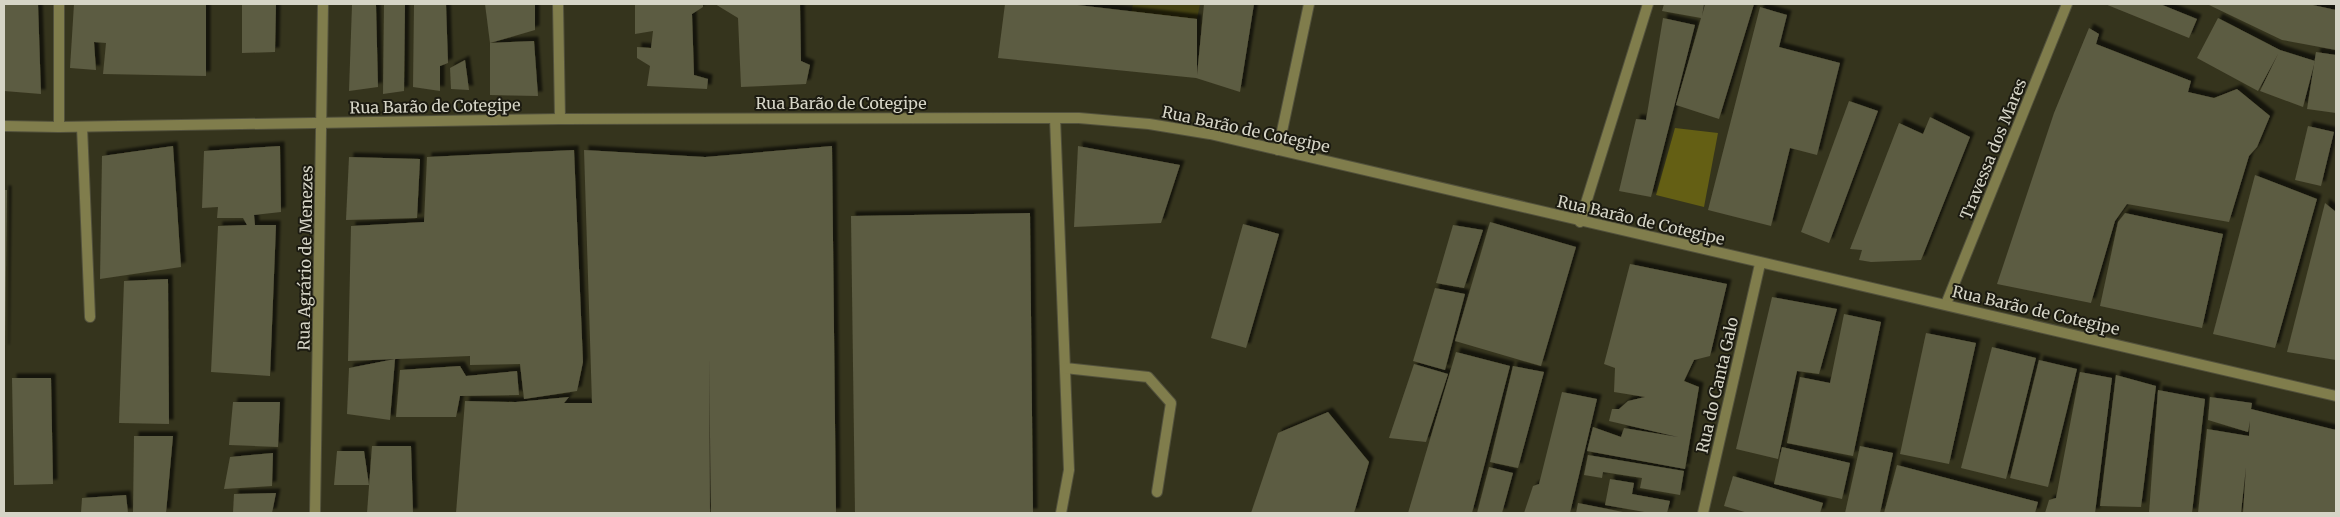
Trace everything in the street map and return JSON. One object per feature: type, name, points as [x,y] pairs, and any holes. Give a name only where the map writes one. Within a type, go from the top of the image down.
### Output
[{"type":"street","points":[[59,4],[59,128]]},
{"type":"street","name":"Rua Agrário de Menezes","points":[[315,513],[323,4]]},
{"type":"street","points":[[558,4],[560,119]]},
{"type":"street","points":[[1278,150],[1310,4]]},
{"type":"street","points":[[1580,222],[1648,4]]},
{"type":"street","name":"Travessa dos Mares","points":[[1946,304],[2067,4]]},
{"type":"street","points":[[1056,118],[1069,470],[1061,513]]},
{"type":"street","name":"Rua Barão de Cotegipe","points":[[4,126],[59,128],[560,119],[1056,118],[1149,124],[1210,134],[1760,264],[1946,304],[2336,396]]},
{"type":"street","points":[[82,127],[90,317]]},
{"type":"street","name":"Rua do Canta Galo","points":[[1703,513],[1760,264]]},
{"type":"street","points":[[1065,368],[1148,377],[1172,403],[1157,492]]},
{"type":"shaded area","points":[[1133,4],[1200,4],[1197,19],[1131,13]]},
{"type":"shaded area","points":[[1675,128],[1718,133],[1704,207],[1656,195]]},
{"type":"building","points":[[4,4],[38,4],[41,94],[4,91]]},
{"type":"building","points":[[74,4],[206,4],[206,76],[103,74],[106,43],[94,42],[96,70],[70,68]]},
{"type":"building","points":[[242,4],[276,4],[275,52],[242,53]]},
{"type":"building","points":[[384,4],[405,4],[404,91],[383,94]]},
{"type":"building","points":[[414,4],[446,4],[448,63],[440,66],[440,91],[413,87]]},
{"type":"building","points":[[485,4],[535,4],[535,30],[490,43]]},
{"type":"building","points":[[635,4],[703,4],[703,7],[692,14],[694,75],[708,79],[707,89],[647,86],[650,66],[637,58],[637,47],[651,48],[653,31],[635,34]]},
{"type":"building","points":[[715,4],[800,4],[801,61],[810,65],[806,84],[741,87],[738,18]]},
{"type":"building","points":[[1005,4],[1069,4],[1197,19],[1197,75],[1204,4],[1254,4],[1240,92],[1196,78],[998,58]]},
{"type":"building","points":[[1664,4],[1704,4],[1702,16],[1705,4],[1754,4],[1719,119],[1676,105],[1701,18],[1662,11]]},
{"type":"building","points":[[2105,4],[2160,4],[2197,19],[2189,38]]},
{"type":"building","points":[[2207,4],[2308,4],[2336,10],[2336,50],[2282,40]]},
{"type":"building","points":[[352,5],[376,5],[378,87],[349,91]]},
{"type":"building","points":[[1760,7],[1787,15],[1779,47],[1840,63],[1817,155],[1790,148],[1771,226],[1708,210]]},
{"type":"building","points":[[1663,18],[1695,25],[1651,197],[1619,191],[1636,119],[1646,120]]},
{"type":"building","points":[[2218,18],[2280,50],[2315,61],[2303,107],[2260,91],[2278,54],[2258,91],[2197,58]]},
{"type":"building","points":[[2089,28],[2099,34],[2096,44],[2191,81],[2188,92],[2214,98],[2237,89],[2270,116],[2257,147],[2249,156],[2229,222],[2127,204],[2115,221],[2091,303],[1997,284],[2054,113]]},
{"type":"building","points":[[534,41],[538,96],[490,95],[490,43]]},
{"type":"building","points":[[2316,52],[2336,55],[2336,113],[2307,109]]},
{"type":"building","points":[[465,60],[469,90],[451,89],[450,68]]},
{"type":"building","points":[[1849,101],[1878,111],[1829,243],[1801,232]]},
{"type":"building","points":[[1930,117],[1970,137],[1921,260],[1871,262],[1859,260],[1862,250],[1850,249],[1899,123],[1923,134]]},
{"type":"building","points":[[2308,126],[2334,132],[2321,186],[2295,180]]},
{"type":"building","points":[[173,146],[181,267],[100,279],[102,156]]},
{"type":"building","points":[[280,146],[281,212],[254,215],[255,225],[276,225],[270,376],[211,372],[218,226],[247,225],[243,218],[217,218],[218,207],[202,208],[204,151]]},
{"type":"building","points":[[832,146],[836,513],[711,513],[709,358],[710,513],[456,513],[465,401],[516,402],[569,397],[564,403],[592,403],[584,150],[705,157]]},
{"type":"building","points":[[1078,146],[1180,165],[1161,223],[1074,227]]},
{"type":"building","points":[[574,150],[583,362],[577,391],[524,399],[520,364],[470,365],[470,356],[348,361],[351,226],[424,222],[427,157]]},
{"type":"building","points":[[349,157],[420,159],[417,218],[346,220]]},
{"type":"building","points":[[2255,175],[2317,199],[2275,348],[2213,334]]},
{"type":"building","points":[[4,190],[7,190],[5,349],[4,349]]},
{"type":"building","points":[[2325,203],[2336,212],[2336,360],[2287,352]]},
{"type":"building","points":[[1030,213],[1033,513],[855,513],[851,216]]},
{"type":"building","points":[[2125,213],[2223,234],[2202,328],[2100,306],[2118,222]]},
{"type":"building","points":[[1490,222],[1576,247],[1541,366],[1455,341]]},
{"type":"building","points":[[1243,224],[1279,234],[1246,348],[1211,338]]},
{"type":"building","points":[[1453,225],[1483,230],[1464,288],[1436,283]]},
{"type":"building","points":[[1630,264],[1727,284],[1710,356],[1694,360],[1684,381],[1699,387],[1685,469],[1587,451],[1593,427],[1621,437],[1624,428],[1678,437],[1609,421],[1612,409],[1619,409],[1628,401],[1645,397],[1614,392],[1615,368],[1604,364]]},
{"type":"building","points":[[168,279],[169,424],[119,423],[124,281]]},
{"type":"building","points":[[1435,288],[1465,294],[1445,370],[1413,361]]},
{"type":"building","points":[[1772,297],[1837,309],[1819,374],[1797,371],[1778,459],[1736,449]]},
{"type":"building","points":[[1844,314],[1881,322],[1853,456],[1787,443],[1800,377],[1830,383]]},
{"type":"building","points":[[1926,333],[1976,343],[1949,464],[1900,454]]},
{"type":"building","points":[[1992,347],[2036,358],[2006,479],[1961,468]]},
{"type":"building","points":[[1456,352],[1510,366],[1472,513],[1408,513]]},
{"type":"building","points":[[395,359],[390,420],[347,414],[349,368]]},
{"type":"building","points":[[2039,360],[2077,369],[2048,487],[2010,478]]},
{"type":"building","points":[[1414,364],[1448,374],[1426,442],[1389,438]]},
{"type":"building","points":[[460,366],[466,376],[517,371],[519,395],[460,396],[456,417],[396,417],[400,370]]},
{"type":"building","points":[[1513,366],[1544,372],[1518,468],[1490,462]]},
{"type":"building","points":[[2080,372],[2112,378],[2095,513],[2045,513],[2049,500],[2056,498]]},
{"type":"building","points":[[2116,375],[2156,386],[2141,507],[2100,506]]},
{"type":"building","points":[[12,378],[51,378],[53,484],[14,485]]},
{"type":"building","points":[[2158,390],[2205,399],[2192,513],[2149,513]]},
{"type":"building","points":[[1562,392],[1597,399],[1570,513],[1524,513],[1533,486],[1539,484]]},
{"type":"building","points":[[2210,397],[2252,403],[2251,409],[2336,430],[2336,513],[2243,513],[2246,467],[2241,513],[2198,513],[2207,429],[2249,436],[2250,421],[2248,432],[2208,420]]},
{"type":"building","points":[[233,402],[280,402],[278,447],[229,445]]},
{"type":"building","points":[[1328,412],[1369,462],[1354,513],[1251,513],[1278,433]]},
{"type":"building","points":[[134,436],[173,436],[166,513],[133,513]]},
{"type":"building","points":[[372,446],[411,446],[413,513],[367,513]]},
{"type":"building","points":[[1860,446],[1893,453],[1880,513],[1845,513]]},
{"type":"building","points":[[1782,447],[1850,463],[1842,499],[1774,484]]},
{"type":"building","points":[[337,451],[364,451],[369,485],[334,485]]},
{"type":"building","points":[[273,453],[272,486],[224,489],[230,457]]},
{"type":"building","points":[[1588,455],[1684,471],[1680,495],[1640,488],[1642,478],[1603,472],[1602,478],[1584,475]]},
{"type":"building","points":[[1897,465],[2038,502],[2035,513],[1884,513]]},
{"type":"building","points":[[1489,467],[1513,473],[1502,513],[1477,513]]},
{"type":"building","points":[[1733,476],[1823,503],[1820,513],[1748,513],[1724,506]]},
{"type":"building","points":[[1610,479],[1634,483],[1632,494],[1670,501],[1667,513],[1650,513],[1605,505]]},
{"type":"building","points":[[276,493],[272,513],[233,513],[234,494]]},
{"type":"building","points":[[126,495],[128,513],[81,513],[82,498]]},
{"type":"building","points":[[1578,503],[1623,512],[1623,513],[1576,513]]}]
